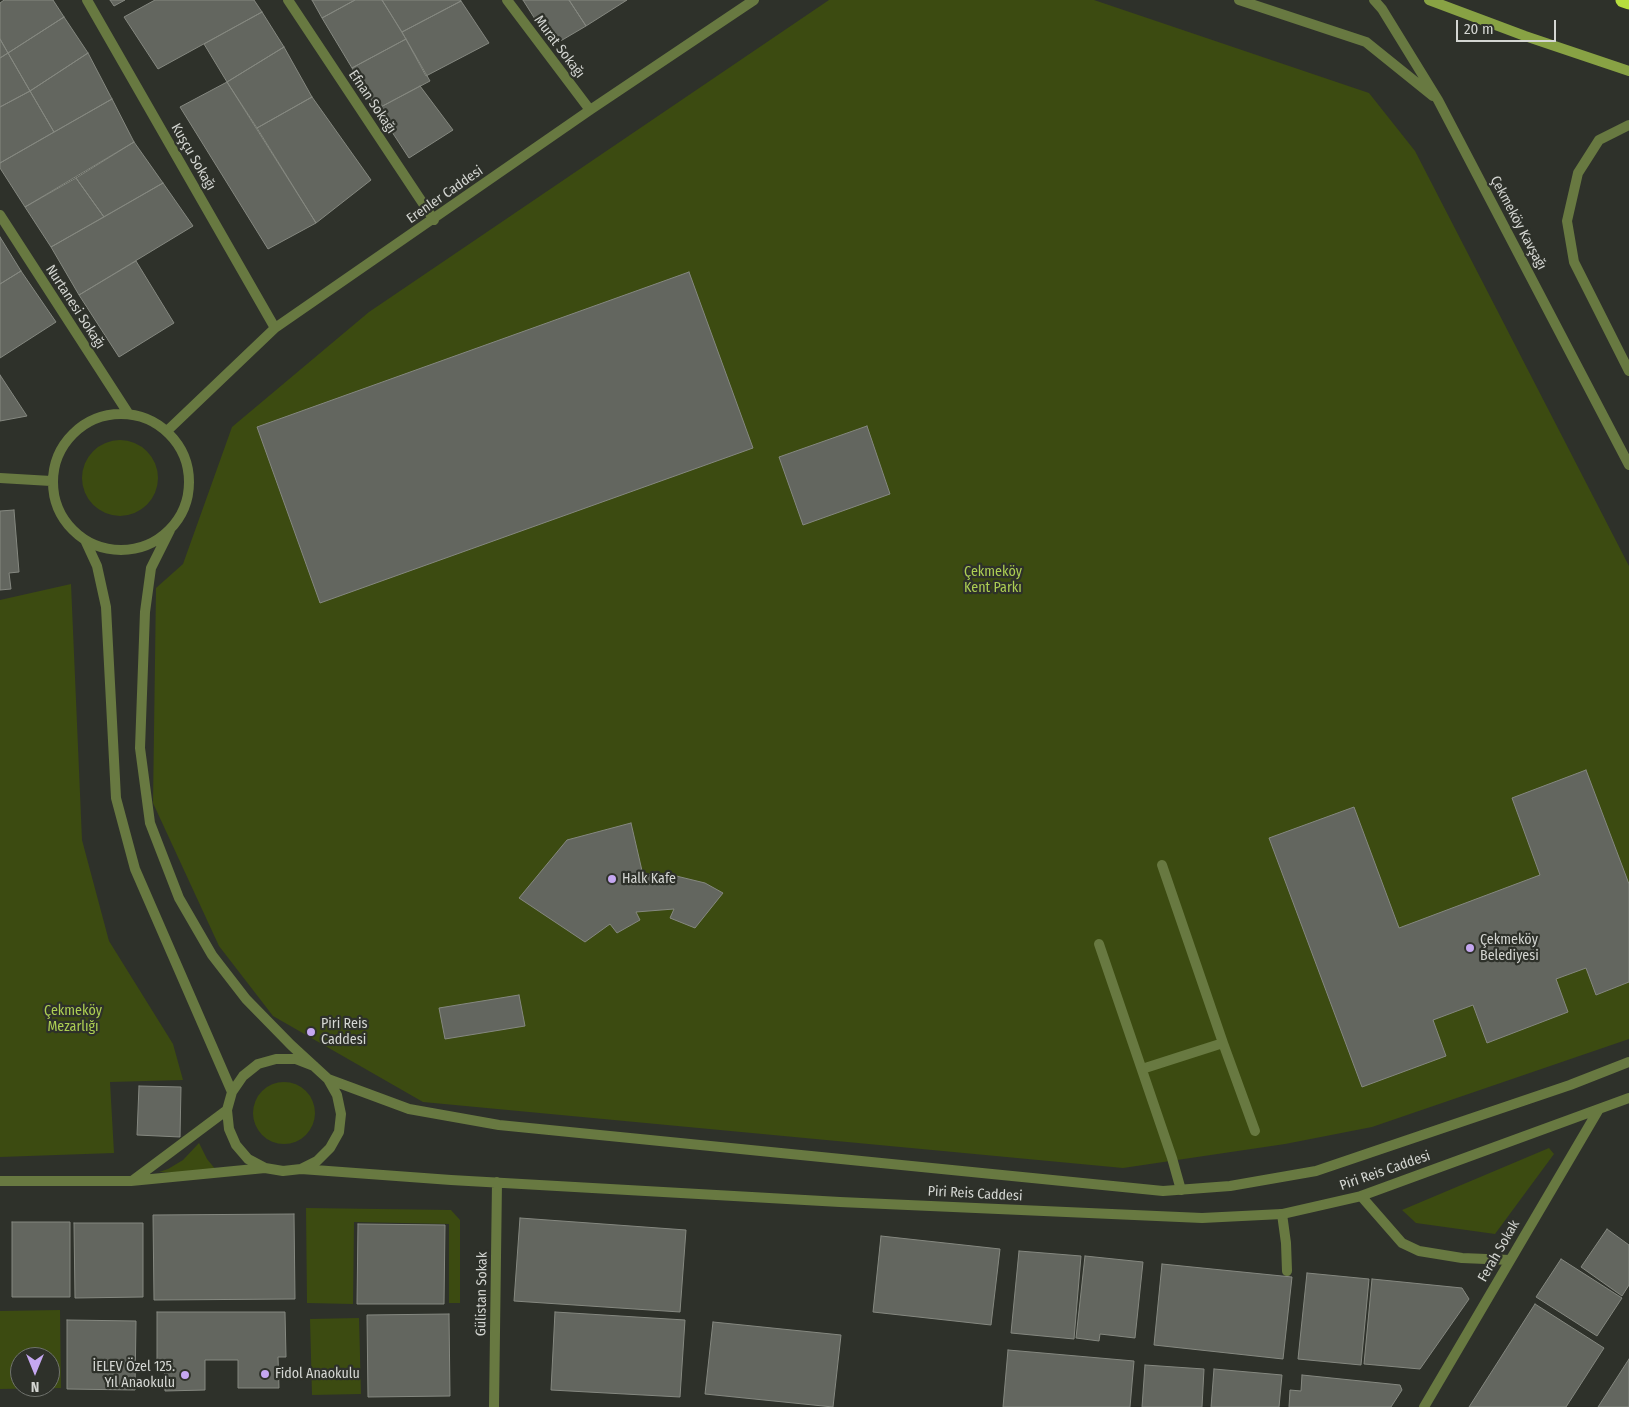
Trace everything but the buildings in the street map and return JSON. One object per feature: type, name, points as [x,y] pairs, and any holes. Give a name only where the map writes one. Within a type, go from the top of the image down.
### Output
[{"type":"highway","points":[[1623,0],[1629,2]]},
{"type":"main road","points":[[1429,0],[1525,36],[1629,71]]},
{"type":"street","name":"Kuşçu Sokağı","points":[[87,0],[275,328]]},
{"type":"street","name":"Efnan Sokağı","points":[[288,0],[434,220]]},
{"type":"street","name":"Murat Sokağı","points":[[507,0],[590,110]]},
{"type":"street","name":"Erenler Caddesi","points":[[167,431],[275,328],[434,220],[590,110],[754,0]]},
{"type":"street","points":[[1239,0],[1366,42],[1438,100]]},
{"type":"street","name":"Çekmeköy Kavşağı","points":[[1374,0],[1382,8],[1438,100],[1629,465]]},
{"type":"street","points":[[1629,125],[1599,140],[1588,156],[1578,173],[1567,221],[1574,262],[1629,371]]},
{"type":"street","name":"Nurtanesi Sokağı","points":[[0,215],[128,413]]},
{"type":"street","points":[[0,1180],[131,1181],[265,1168],[283,1171],[301,1169],[317,1161],[330,1148],[339,1132],[341,1114],[338,1095],[328,1078],[246,999],[212,955],[179,898],[150,823],[140,748],[145,612],[151,568],[170,530],[183,512],[189,491],[189,469],[184,455],[181,448],[167,431],[149,419],[128,413],[106,414],[85,423],[67,438],[56,458],[51,481],[56,505],[67,525],[85,540],[107,549],[130,550],[152,543],[170,530]]},
{"type":"street","points":[[0,478],[51,481]]},
{"type":"street","points":[[85,540],[97,566],[106,607],[116,798],[136,869],[232,1092]]},
{"type":"street","points":[[1162,865],[1255,1131]]},
{"type":"street","points":[[1099,944],[1181,1190]]},
{"type":"street","points":[[1142,1069],[1223,1043]]},
{"type":"street","points":[[265,1168],[248,1159],[236,1145],[229,1129],[228,1110],[232,1092],[243,1076],[258,1064],[276,1059],[296,1059],[314,1066]]},
{"type":"street","points":[[328,1078],[410,1110],[499,1126],[1163,1191],[1230,1186],[1316,1171],[1570,1085],[1629,1062]]},
{"type":"street","name":"Piri Reis Caddesi","points":[[301,1169],[840,1202],[1192,1218],[1282,1214],[1361,1196],[1629,1098]]},
{"type":"street","name":"Ferah Sokak","points":[[1424,1407],[1599,1109]]},
{"type":"street","points":[[131,1181],[228,1110]]},
{"type":"street","name":"Gülistan Sokak","points":[[494,1407],[497,1182]]},
{"type":"street","points":[[1361,1196],[1402,1243],[1419,1251],[1462,1258],[1510,1260]]},
{"type":"street","points":[[1282,1214],[1287,1271]]},
{"type":"green space","name":"Çekmeköy Kent Parkı","points":[[829,0],[1094,0],[1369,93],[1415,151],[1629,566],[1629,1039],[1372,1127],[1285,1144],[1123,1168],[423,1102],[273,1016],[219,946],[153,803],[156,588],[183,564],[232,427],[369,312]]},
{"type":"green space","points":[[120,440],[134,443],[147,451],[155,464],[158,478],[155,492],[147,505],[134,513],[120,516],[106,513],[93,505],[85,492],[82,478],[85,464],[93,451],[106,443]]},
{"type":"green space","name":"Çekmeköy Mezarlığı","points":[[71,584],[82,840],[109,941],[173,1044],[183,1080],[110,1082],[114,1153],[0,1157],[0,600]]},
{"type":"green space","points":[[284,1082],[301,1087],[306,1091],[310,1096],[315,1113],[310,1130],[306,1135],[301,1139],[284,1144],[267,1139],[262,1135],[258,1130],[253,1113],[258,1096],[262,1091],[267,1087]]},
{"type":"green space","points":[[199,1143],[207,1159],[216,1170],[179,1173],[159,1172],[183,1160]]},
{"type":"green space","points":[[1549,1148],[1554,1154],[1495,1234],[1416,1223],[1402,1210]]},
{"type":"green space","points":[[306,1208],[451,1210],[460,1220],[460,1303],[449,1303],[449,1224],[354,1222],[353,1304],[307,1303]]},
{"type":"green space","points":[[60,1310],[61,1388],[60,1347],[10,1347],[10,1389],[0,1389],[0,1311]]},
{"type":"green space","points":[[359,1318],[361,1394],[312,1395],[310,1319]]},
{"type":"place","name":"Halk Kafe","points":[[612,879]]},
{"type":"place","name":"Çekmeköy Belediyesi","points":[[1470,948]]},
{"type":"place","name":"Piri Reis Caddesi","points":[[311,1032]]},
{"type":"place","name":"Fidol Anaokulu","points":[[265,1374]]},
{"type":"place","name":"İELEV Özel 125. Yıl Anaokulu","points":[[185,1375]]}]
